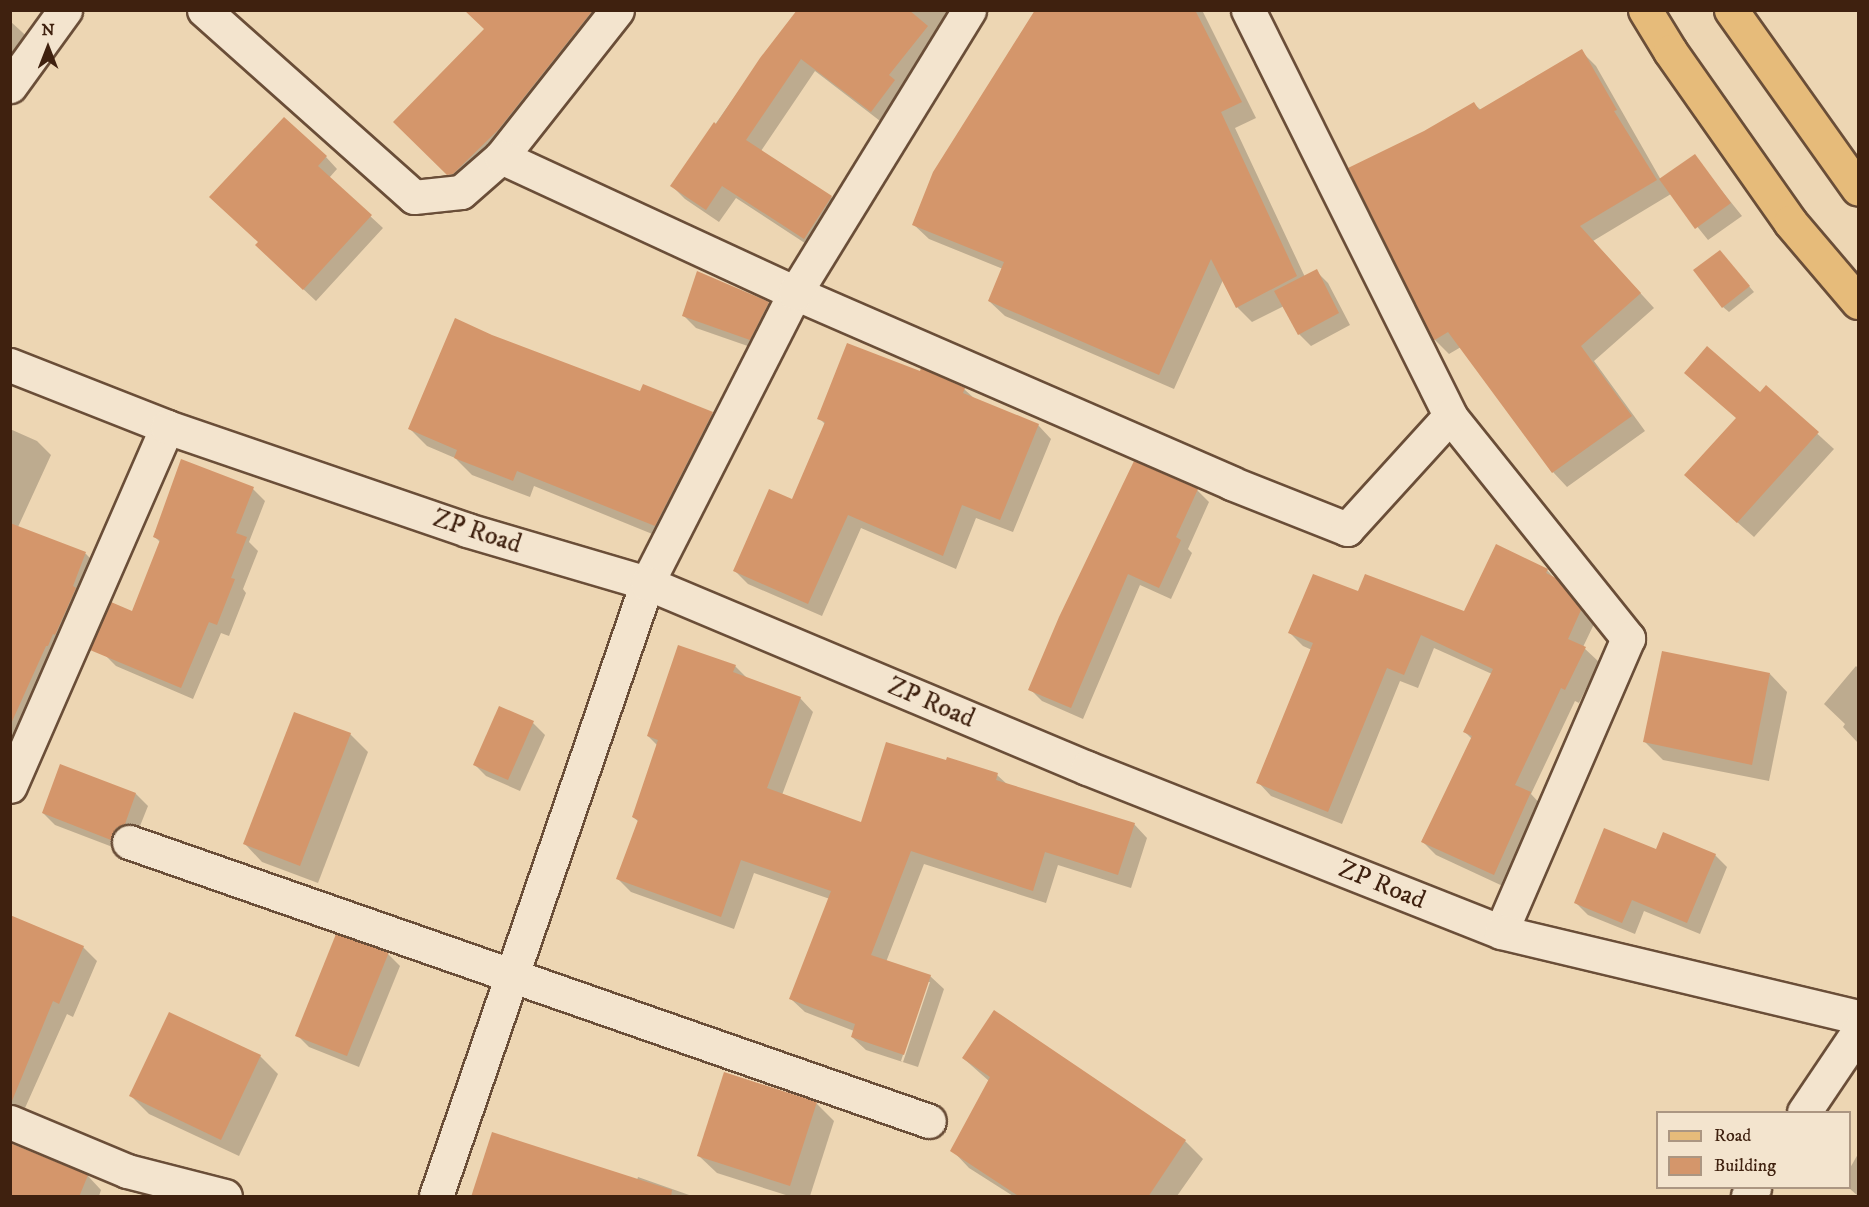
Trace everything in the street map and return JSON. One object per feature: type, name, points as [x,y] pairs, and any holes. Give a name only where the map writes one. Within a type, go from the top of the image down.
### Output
[{"type":"main road","points":[[1645,10],[1670,51],[1790,222],[1858,302]]},
{"type":"main road","points":[[1731,10],[1858,189]]},
{"type":"street","points":[[10,86],[65,10]]},
{"type":"street","points":[[204,10],[414,198],[461,192],[501,157],[617,10]]},
{"type":"street","points":[[436,1197],[647,584],[795,293],[969,10]]},
{"type":"street","points":[[1248,10],[1450,416],[1628,638],[1501,932]]},
{"type":"street","points":[[501,157],[795,293],[1231,483],[1347,529],[1450,416]]},
{"type":"street","name":"ZP Road","points":[[10,365],[167,427],[467,530],[647,584],[1088,768],[1501,932],[1858,1017]]},
{"type":"street","points":[[10,786],[167,427]]},
{"type":"street","points":[[129,842],[929,1122]]},
{"type":"street","points":[[1805,1111],[1858,1032]]},
{"type":"street","points":[[10,1122],[127,1171],[225,1197]]},
{"type":"building","points":[[464,10],[593,10],[498,130],[453,174],[447,175],[393,122],[484,29]]},
{"type":"building","points":[[797,10],[909,10],[928,26],[889,75],[895,80],[871,112],[801,59],[746,140],[832,196],[804,239],[722,186],[706,210],[670,186],[714,122],[716,124],[760,58]]},
{"type":"building","points":[[1035,10],[1195,10],[1242,102],[1221,112],[1297,276],[1236,308],[1211,259],[1159,375],[988,301],[1004,262],[912,225],[933,172]]},
{"type":"building","points":[[1582,49],[1617,110],[1614,111],[1657,180],[1580,226],[1641,293],[1581,346],[1632,416],[1552,473],[1448,332],[1433,341],[1348,168],[1424,131],[1474,102],[1479,110]]},
{"type":"building","points":[[284,117],[327,156],[318,166],[372,215],[303,290],[255,245],[258,242],[209,197]]},
{"type":"building","points":[[1695,154],[1731,203],[1695,229],[1659,179]]},
{"type":"building","points":[[1720,250],[1750,286],[1722,308],[1693,270]]},
{"type":"building","points":[[1317,269],[1339,313],[1298,335],[1274,291]]},
{"type":"building","points":[[697,271],[769,302],[750,340],[682,316]]},
{"type":"building","points":[[455,318],[492,335],[640,391],[643,384],[713,412],[655,526],[517,471],[513,481],[454,458],[457,450],[408,429]]},
{"type":"building","points":[[847,343],[920,371],[921,368],[965,388],[963,393],[1039,424],[1000,520],[962,505],[943,556],[848,515],[808,604],[733,571],[769,489],[792,499],[825,422],[817,419]]},
{"type":"building","points":[[1707,346],[1760,392],[1766,385],[1819,432],[1737,523],[1684,475],[1736,418],[1684,373]]},
{"type":"building","points":[[181,459],[254,487],[236,533],[247,537],[231,578],[235,579],[217,625],[209,622],[181,688],[90,650],[111,602],[132,611],[160,540],[153,537]]},
{"type":"building","points":[[1134,461],[1198,489],[1176,537],[1181,540],[1159,588],[1128,574],[1071,708],[1028,690],[1059,617]]},
{"type":"building","points":[[10,523],[86,552],[73,586],[76,588],[55,635],[53,634],[46,646],[10,726]]},
{"type":"building","points":[[1496,544],[1548,569],[1546,573],[1556,578],[1581,610],[1568,639],[1586,647],[1565,690],[1561,688],[1515,785],[1531,792],[1494,875],[1421,842],[1472,736],[1463,732],[1493,669],[1421,635],[1404,675],[1387,668],[1328,812],[1256,783],[1313,643],[1288,633],[1313,574],[1358,591],[1365,574],[1464,611]]},
{"type":"building","points":[[678,645],[736,665],[733,672],[801,697],[767,788],[861,822],[886,742],[946,760],[947,757],[998,773],[996,780],[1135,823],[1118,875],[1045,852],[1033,891],[911,851],[871,955],[931,975],[904,1055],[851,1037],[855,1024],[789,999],[831,891],[741,860],[721,917],[616,879],[638,820],[632,817],[658,740],[647,736]]},
{"type":"building","points":[[1662,651],[1770,673],[1752,765],[1643,742]]},
{"type":"building","points":[[499,706],[534,721],[508,780],[473,765]]},
{"type":"building","points":[[294,712],[351,733],[300,866],[243,844]]},
{"type":"building","points":[[60,764],[136,793],[125,824],[116,828],[111,840],[42,813]]},
{"type":"building","points":[[1604,828],[1656,849],[1663,832],[1716,854],[1687,923],[1632,900],[1622,923],[1574,903]]},
{"type":"building","points":[[10,915],[84,946],[59,1004],[53,1001],[12,1101]]},
{"type":"building","points":[[336,934],[389,952],[347,1056],[295,1036]]},
{"type":"building","points":[[994,1010],[1186,1140],[1148,1197],[1020,1197],[950,1151],[990,1077],[962,1058]]},
{"type":"building","points":[[169,1012],[261,1055],[221,1140],[129,1096]]},
{"type":"building","points":[[724,1072],[817,1102],[790,1186],[697,1156]]},
{"type":"building","points":[[492,1132],[672,1190],[671,1197],[471,1197]]},
{"type":"building","points":[[10,1143],[88,1175],[79,1197],[10,1197]]}]
